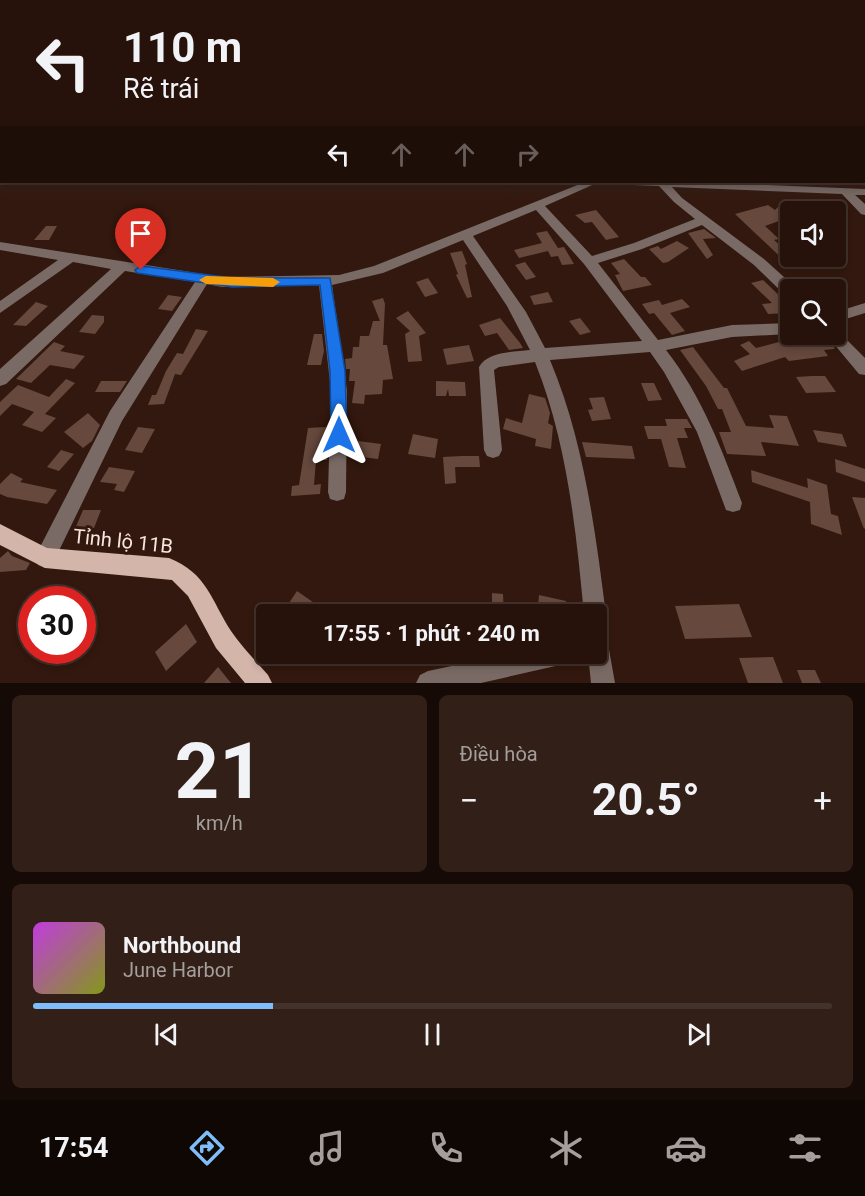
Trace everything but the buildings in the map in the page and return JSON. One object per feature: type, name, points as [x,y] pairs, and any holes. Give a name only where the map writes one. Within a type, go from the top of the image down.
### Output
[{"type":"main road","name":"Tỉnh lộ 11B","points":[[0,534],[45,558],[169,568],[179,571],[192,582],[224,640],[260,683]]},
{"type":"street","points":[[0,246],[203,280],[244,283],[325,281],[368,274],[591,183]]},
{"type":"street","points":[[648,183],[865,192]]},
{"type":"street","points":[[663,184],[678,200],[759,262],[780,282]]},
{"type":"street","points":[[845,191],[865,211]]},
{"type":"street","points":[[538,205],[589,261],[656,345],[695,409],[733,503]]},
{"type":"street","points":[[589,261],[638,246],[705,219]]},
{"type":"street","points":[[465,234],[521,319],[539,355],[561,414],[576,475],[594,604]]},
{"type":"street","points":[[0,308],[70,258]]},
{"type":"street","points":[[0,380],[121,267]]},
{"type":"street","points":[[45,558],[116,416],[203,280]]},
{"type":"street","points":[[325,281],[339,391],[337,492]]},
{"type":"street","points":[[846,314],[865,308]]},
{"type":"street","points":[[493,450],[488,367],[496,362],[539,355],[656,345],[724,332],[780,329]]},
{"type":"street","points":[[844,345],[865,369]]},
{"type":"street","points":[[428,683],[514,664]]},
{"type":"street","points":[[600,664],[603,683]]},
{"type":"slow traffic","points":[[206,280],[244,283],[273,282]]},
{"type":"route","points":[[141,270],[203,280],[244,283],[325,281],[338,371],[339,435]]}]
